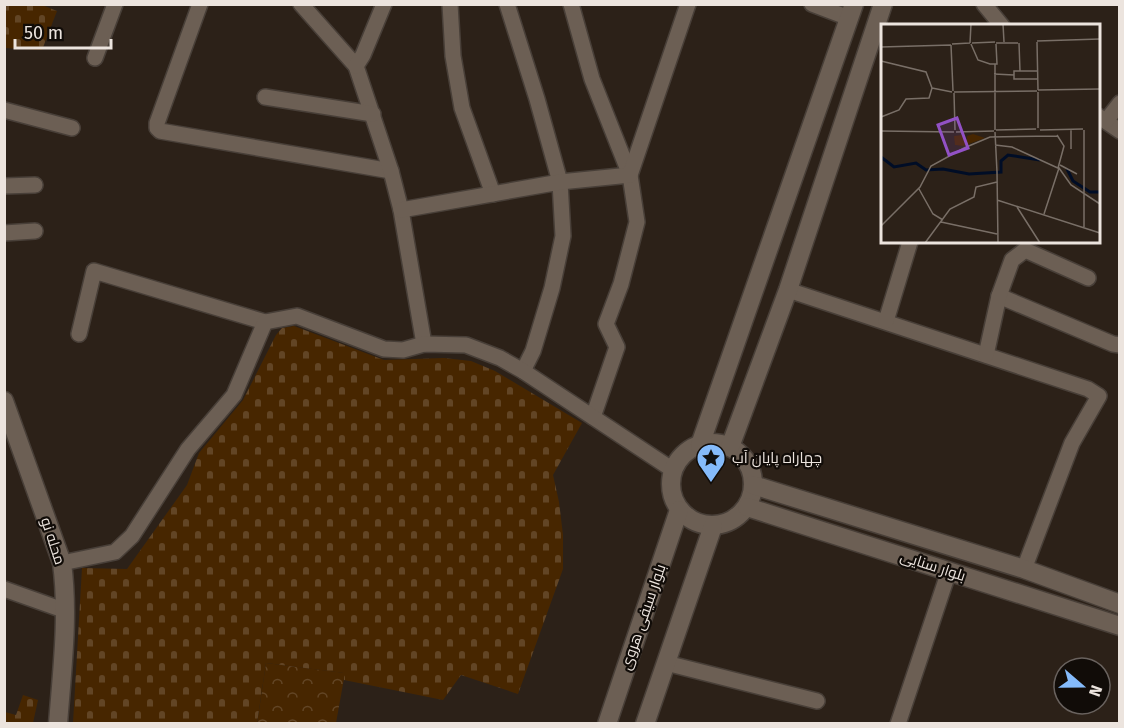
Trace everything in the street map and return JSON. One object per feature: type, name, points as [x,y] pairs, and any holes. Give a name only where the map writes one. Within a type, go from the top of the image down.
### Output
[{"type":"main road","points":[[730,447],[788,290],[883,4]]},
{"type":"main road","points":[[700,445],[852,11]]},
{"type":"main road","points":[[770,244],[799,255]]},
{"type":"main road","name":"محله نو","points":[[4,401],[11,439],[62,563],[66,610],[58,723]]},
{"type":"main road","points":[[710,443],[730,447],[740,454],[752,474],[751,497],[747,507],[738,517],[713,526],[700,524],[679,510],[673,497],[671,484],[673,470],[688,450],[700,445],[710,443]]},
{"type":"main road","name":"بلوار سنایی","points":[[753,485],[1024,569],[1119,604]]},
{"type":"main road","name":"بلوار سنایی","points":[[747,507],[1119,626]]},
{"type":"main road","name":"بلوار سیفی هروی","points":[[607,723],[679,510]]},
{"type":"main road","points":[[645,723],[713,526]]},
{"type":"street","points":[[95,58],[115,4]]},
{"type":"street","points":[[200,4],[157,123],[160,131],[391,171]]},
{"type":"street","points":[[301,4],[356,66],[391,171],[401,210],[424,344]]},
{"type":"street","points":[[356,66],[363,55],[384,4]]},
{"type":"street","points":[[450,4],[453,56],[462,108],[493,194]]},
{"type":"street","points":[[507,4],[560,182],[562,236],[552,288],[533,351],[523,371]]},
{"type":"street","points":[[572,4],[592,79],[630,175],[638,222],[621,284],[606,324],[617,347],[593,417]]},
{"type":"street","points":[[630,175],[688,4]]},
{"type":"street","points":[[812,4],[852,11]]},
{"type":"street","points":[[984,5],[1000,24]]},
{"type":"street","points":[[265,97],[373,114]]},
{"type":"street","points":[[1119,103],[1102,119],[1119,131]]},
{"type":"street","points":[[4,110],[72,128]]},
{"type":"street","points":[[401,210],[560,182],[630,175]]},
{"type":"street","points":[[4,186],[35,185]]},
{"type":"street","points":[[4,232],[35,231]]},
{"type":"street","points":[[886,321],[910,243]]},
{"type":"street","points":[[986,355],[999,296],[1012,260],[1025,250],[1088,278]]},
{"type":"street","points":[[79,334],[94,271],[265,322],[297,316],[384,349],[403,350],[424,344],[466,345],[500,358],[523,371],[673,470]]},
{"type":"street","points":[[788,290],[1088,389],[1099,396],[1072,443],[1024,569]]},
{"type":"street","points":[[999,296],[1119,345]]},
{"type":"street","points":[[62,563],[115,552],[132,536],[188,449],[234,394],[265,322]]},
{"type":"street","points":[[898,723],[949,571]]},
{"type":"street","points":[[4,589],[66,610]]},
{"type":"street","points":[[666,663],[817,701]]},
{"type":"green space","points":[[4,5],[42,5],[57,11],[42,50],[5,48]]},
{"type":"green space","points":[[294,326],[384,360],[444,358],[471,361],[495,371],[582,423],[553,475],[563,535],[563,569],[518,694],[461,675],[443,700],[344,680],[344,673],[266,663],[257,723],[73,723],[82,568],[127,569],[187,485],[199,453],[243,400],[276,335],[282,328]]},
{"type":"green space","points":[[266,663],[345,673],[336,723],[257,724]]},
{"type":"green space","points":[[23,695],[38,700],[33,723],[5,723],[5,712],[16,715]]},
{"type":"place","name":"چهاراه پایان آب","points":[[711,484]]}]
